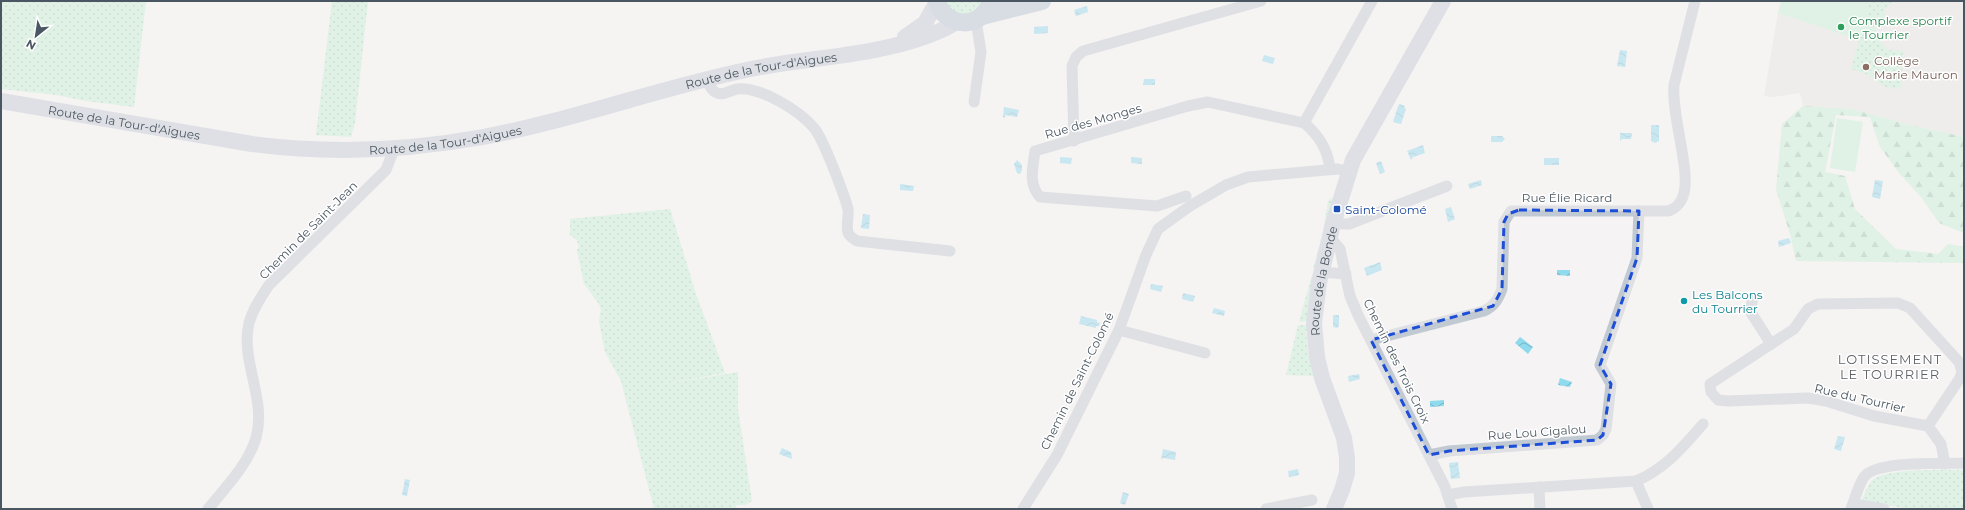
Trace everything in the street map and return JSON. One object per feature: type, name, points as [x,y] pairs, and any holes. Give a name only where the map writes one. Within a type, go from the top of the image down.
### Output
[{"type":"main road","points":[[937,2],[944,15],[956,22],[963,23],[983,12],[1042,1]]},
{"type":"main road","name":"Route de la Bonde","points":[[1334,509],[1347,473],[1347,458],[1344,438],[1322,378],[1317,357],[1315,311],[1322,272],[1331,231],[1354,160],[1374,121],[1443,1]]},
{"type":"main road","name":"Route de la Tour-d'Aigues","points":[[884,48],[912,33],[925,23],[937,2]]},
{"type":"main road","name":"Route de la Tour-d'Aigues","points":[[1,101],[252,144],[292,149],[340,151],[394,149],[484,137],[544,123],[706,79],[758,68],[907,43],[949,27],[956,22]]},
{"type":"street","points":[[1074,141],[1072,66],[1076,57],[1083,51],[1261,1]]},
{"type":"street","points":[[1330,169],[1328,157],[1321,141],[1314,131],[1304,123],[1372,1]]},
{"type":"street","name":"Rue Élie Ricard","points":[[1371,340],[1484,311],[1493,306],[1499,298],[1502,289],[1504,222],[1511,211],[1668,211],[1679,204],[1684,196],[1685,178],[1673,99],[1674,85],[1696,1]]},
{"type":"street","points":[[974,102],[981,52],[983,12]]},
{"type":"street","points":[[706,79],[712,90],[716,93],[722,94],[737,89],[750,90],[769,96],[798,112],[814,128],[827,154],[848,210],[848,233],[852,238],[858,241],[950,250]]},
{"type":"street","name":"Rue des Monges","points":[[1186,196],[1157,206],[1040,197],[1034,191],[1032,178],[1035,151],[1074,141],[1188,106],[1208,102],[1304,123]]},
{"type":"street","name":"Chemin de Saint-Jean","points":[[208,509],[240,468],[256,438],[259,412],[248,343],[249,324],[260,298],[269,285],[386,170],[394,149]]},
{"type":"street","name":"Chemin de Saint-Colomé","points":[[1023,509],[1057,455],[1119,330],[1146,255],[1158,229],[1190,206],[1226,185],[1248,177],[1330,169],[1338,169],[1349,172]]},
{"type":"street","points":[[1331,231],[1447,186]]},
{"type":"street","name":"Rue Lou Cigalou","points":[[1429,455],[1449,451],[1597,440],[1603,435],[1606,428],[1611,384],[1600,365],[1637,258],[1639,211]]},
{"type":"street","name":"Chemin des Trois Croix","points":[[1331,231],[1340,249],[1350,296],[1445,486],[1452,509]]},
{"type":"street","points":[[1322,272],[1346,274]]},
{"type":"street","points":[[1753,298],[1750,312],[1771,344]]},
{"type":"street","name":"Rue du Tourrier","points":[[1898,303],[1910,308],[1959,362],[1962,371],[1960,378],[1928,426],[1874,416],[1826,401],[1808,398],[1728,401],[1718,400],[1711,392],[1710,384],[1794,329],[1808,308],[1818,304],[1898,303]]},
{"type":"street","points":[[1119,330],[1205,352]]},
{"type":"street","points":[[1448,495],[1464,492],[1636,482],[1649,476],[1667,463],[1703,424]]},
{"type":"street","points":[[1928,426],[1941,444],[1945,464]]},
{"type":"street","points":[[1884,509],[1852,506],[1865,476],[1876,470],[1910,464],[1964,463]]},
{"type":"street","points":[[1636,482],[1648,509]]},
{"type":"street","points":[[1539,488],[1540,509]]},
{"type":"street","points":[[1266,509],[1312,500]]},
{"type":"highlighted area","points":[[1519,210],[1639,211],[1637,258],[1600,365],[1611,384],[1603,435],[1597,440],[1449,451],[1429,455],[1371,340],[1493,306],[1502,289],[1504,222],[1508,214]]},
{"type":"shaded area","name":"Collège Marie Mauron","points":[[1870,1],[1964,1],[1964,137],[1910,125],[1852,109],[1803,106],[1800,93],[1773,97],[1764,96],[1778,13],[1859,40]]},
{"type":"green space","points":[[1,1],[146,1],[134,107],[86,101],[57,95],[1,89]]},
{"type":"green space","points":[[332,1],[368,1],[355,123],[351,137],[316,135]]},
{"type":"green space","points":[[944,1],[982,1],[978,8],[972,12],[957,14]]},
{"type":"green space","name":"Complexe sportif le Tourrier","points":[[1781,1],[1870,1],[1859,40],[1778,13]]},
{"type":"green space","points":[[1870,1],[1894,1],[1885,8],[1884,23],[1878,24],[1874,34],[1888,50],[1903,51],[1901,89],[1886,87],[1866,74],[1851,69]]},
{"type":"green space","points":[[1803,106],[1852,109],[1910,125],[1964,137],[1964,233],[1939,223],[1921,197],[1899,173],[1880,147],[1870,117],[1836,115],[1825,172],[1845,176],[1855,209],[1896,249],[1938,254],[1948,244],[1964,247],[1964,263],[1796,261],[1790,234],[1776,189],[1782,124]]},
{"type":"green space","points":[[1837,118],[1863,122],[1855,172],[1830,168]]},
{"type":"green space","points":[[1335,198],[1316,270],[1313,269],[1323,232],[1328,202],[1330,199]]},
{"type":"green space","points":[[670,209],[696,294],[725,373],[658,385],[738,372],[738,409],[752,501],[745,505],[737,505],[735,509],[654,509],[621,381],[605,352],[599,321],[601,310],[599,304],[584,284],[577,250],[579,247],[577,240],[570,235],[570,219]]},
{"type":"green space","points":[[1312,275],[1315,276],[1309,321],[1299,322]]},
{"type":"green space","points":[[1298,325],[1309,325],[1306,332],[1309,359],[1314,364],[1316,376],[1286,375]]},
{"type":"green space","points":[[1918,470],[1964,470],[1964,509],[1907,509],[1862,500],[1870,483],[1882,475]]},
{"type":"green space","points":[[776,508],[893,509],[775,509]]},
{"type":"water","points":[[1087,6],[1088,12],[1076,16],[1074,10]]},
{"type":"water","points":[[1048,26],[1048,33],[1034,34],[1034,27]]},
{"type":"water","points":[[1620,50],[1627,51],[1625,67],[1617,66]]},
{"type":"water","points":[[1264,55],[1275,58],[1273,64],[1262,61]]},
{"type":"water","points":[[1144,79],[1155,79],[1155,85],[1143,85]]},
{"type":"water","points":[[1400,104],[1405,106],[1404,108],[1406,109],[1401,124],[1393,122]]},
{"type":"water","points":[[1004,107],[1019,110],[1017,117],[1005,115],[1005,118],[1003,117]]},
{"type":"water","points":[[1651,125],[1659,125],[1659,141],[1655,143],[1651,141]]},
{"type":"water","points":[[1620,133],[1632,133],[1631,139],[1622,139],[1620,141]]},
{"type":"water","points":[[1491,136],[1502,136],[1505,139],[1502,142],[1491,142]]},
{"type":"water","points":[[1423,145],[1425,153],[1413,157],[1411,160],[1407,151]]},
{"type":"water","points":[[1060,157],[1072,158],[1071,164],[1060,163]]},
{"type":"water","points":[[1131,157],[1142,158],[1142,164],[1131,163]]},
{"type":"water","points":[[1544,158],[1559,158],[1559,165],[1544,165]]},
{"type":"water","points":[[1017,160],[1022,165],[1020,174],[1017,173],[1014,164]]},
{"type":"water","points":[[1381,161],[1385,172],[1380,174],[1376,163]]},
{"type":"water","points":[[1481,180],[1482,185],[1470,189],[1468,184]]},
{"type":"water","points":[[1875,180],[1883,181],[1880,199],[1872,197]]},
{"type":"water","points":[[900,184],[914,186],[913,191],[900,190]]},
{"type":"water","points":[[1451,207],[1455,219],[1448,222],[1445,209]]},
{"type":"water","points":[[863,214],[870,215],[869,229],[861,228]]},
{"type":"water","points":[[1789,238],[1791,243],[1779,247],[1778,241]]},
{"type":"water","points":[[1380,262],[1382,270],[1367,276],[1364,268]]},
{"type":"water","points":[[1557,270],[1570,270],[1570,276],[1557,275]]},
{"type":"water","points":[[1151,284],[1163,286],[1161,292],[1150,289]]},
{"type":"water","points":[[1183,293],[1195,296],[1193,302],[1182,299]]},
{"type":"water","points":[[1214,308],[1225,311],[1224,316],[1212,313]]},
{"type":"water","points":[[1333,315],[1339,315],[1339,326],[1337,328],[1333,327]]},
{"type":"water","points":[[1081,316],[1097,320],[1097,322],[1100,323],[1099,326],[1096,326],[1096,328],[1079,324]]},
{"type":"water","points":[[1520,337],[1533,347],[1528,354],[1515,343]]},
{"type":"water","points":[[1359,374],[1360,379],[1349,382],[1348,376]]},
{"type":"water","points":[[1560,378],[1572,382],[1570,387],[1558,385]]},
{"type":"water","points":[[1444,400],[1444,406],[1430,407],[1430,401]]},
{"type":"water","points":[[1838,436],[1845,437],[1841,451],[1834,449]]},
{"type":"water","points":[[782,448],[791,452],[792,459],[779,454]]},
{"type":"water","points":[[1163,449],[1176,452],[1175,460],[1163,458],[1161,460]]},
{"type":"water","points":[[1458,462],[1460,478],[1451,479],[1449,463]]},
{"type":"water","points":[[1298,469],[1299,475],[1289,477],[1288,471]]},
{"type":"water","points":[[405,479],[410,480],[407,496],[402,495]]},
{"type":"water","points":[[1123,492],[1129,494],[1125,505],[1120,503]]},
{"type":"place","name":"Complexe sportif le Tourrier","points":[[1841,27]]},
{"type":"place","name":"Collège Marie Mauron","points":[[1866,67]]},
{"type":"place","name":"Saint-Colomé","points":[[1337,209]]},
{"type":"place","name":"Les Balcons du Tourrier","points":[[1684,301]]},
{"type":"district","name":"LOTISSEMENT LE TOURRIER","points":[[1890,366]]}]
